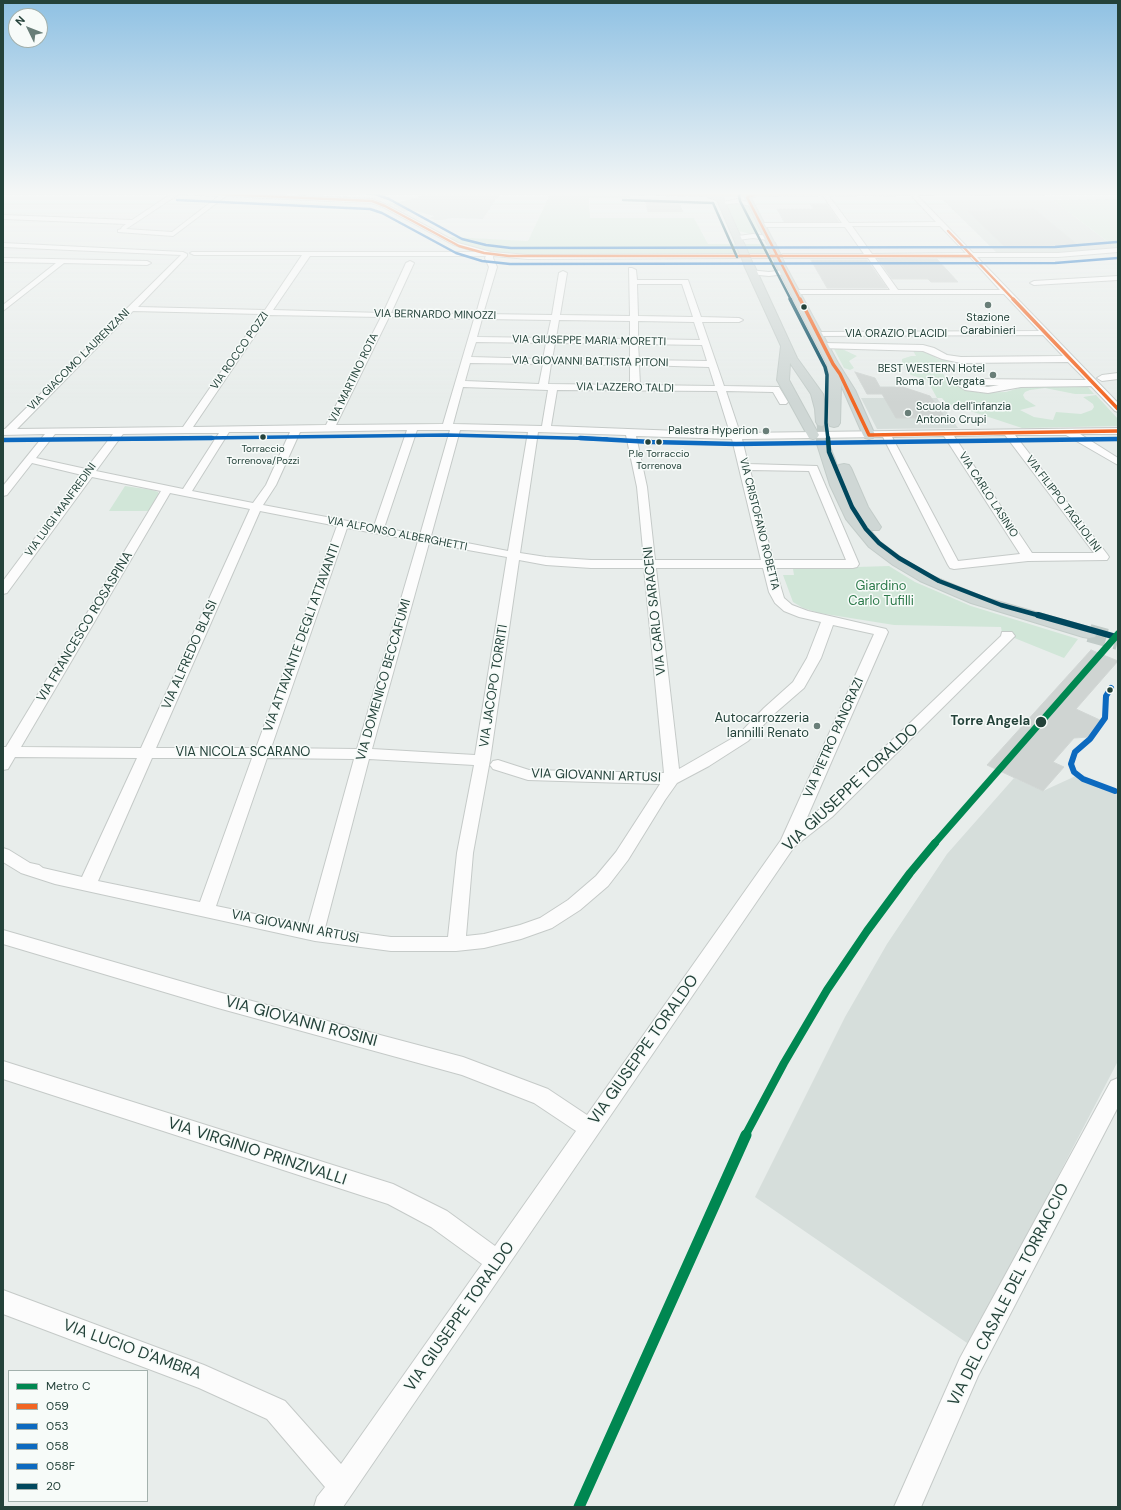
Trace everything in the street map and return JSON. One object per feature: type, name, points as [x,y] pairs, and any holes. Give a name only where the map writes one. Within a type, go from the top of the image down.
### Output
[{"type":"main road","points":[[750,264],[793,360],[817,394],[822,409],[822,422]]},
{"type":"main road","points":[[783,264],[868,431]]},
{"type":"main road","points":[[786,346],[783,380],[821,438],[837,485],[853,519],[870,540],[893,558],[921,576],[961,594],[1002,608],[1095,629]]},
{"type":"main road","points":[[833,364],[835,374],[834,423]]},
{"type":"street","points":[[3,309],[61,262]]},
{"type":"street","points":[[125,262],[147,263]]},
{"type":"street","name":"VIA GIACOMO LAURENZANI","points":[[6,432],[177,262]]},
{"type":"street","name":"VIA ROCCO POZZI","points":[[186,430],[301,262]]},
{"type":"street","name":"VIA MARTINO ROTA","points":[[330,428],[386,315],[404,262]]},
{"type":"street","points":[[459,263],[478,262]]},
{"type":"street","name":"VIA DOMENICO BECCAFUMI","points":[[315,934],[362,754],[424,540],[451,427],[459,384],[493,267],[492,262]]},
{"type":"street","points":[[750,264],[754,262]]},
{"type":"street","points":[[750,264],[769,274],[783,264],[802,262]]},
{"type":"street","points":[[874,262],[896,292]]},
{"type":"street","points":[[978,262],[1118,409]]},
{"type":"street","points":[[632,270],[635,388]]},
{"type":"street","name":"VIA JACOPO TORRITI","points":[[456,944],[465,853],[482,760],[515,556],[548,387],[547,361],[563,274]]},
{"type":"street","points":[[1034,283],[1118,278]]},
{"type":"street","name":"VIA CRISTOFANO ROBETTA","points":[[633,282],[685,282],[736,436],[776,592],[783,604],[797,612],[881,632]]},
{"type":"street","points":[[796,292],[1005,292]]},
{"type":"street","name":"VIA BERNARDO MINOZZI","points":[[131,308],[386,315],[739,320]]},
{"type":"street","name":"VIA ORAZIO PLACIDI","points":[[818,334],[1045,334]]},
{"type":"street","name":"VIA GIUSEPPE MARIA MORETTI","points":[[473,339],[705,343]]},
{"type":"street","points":[[824,346],[923,348],[945,357],[957,359],[1069,359]]},
{"type":"street","name":"VIA GIOVANNI BATTISTA PITONI","points":[[467,360],[712,364]]},
{"type":"street","points":[[1102,378],[1118,376]]},
{"type":"street","points":[[1036,383],[988,390],[968,388],[961,384],[964,382],[1093,383]]},
{"type":"street","name":"VIA LAZZERO TALDI","points":[[459,384],[548,387],[776,389],[783,402]]},
{"type":"street","points":[[378,530],[412,427]]},
{"type":"street","points":[[6,432],[451,427],[595,430],[632,438],[692,435],[821,438],[868,431],[886,434],[1118,431]]},
{"type":"street","name":"VIA ALFREDO BLASI","points":[[88,884],[256,506],[271,485],[297,428]]},
{"type":"street","points":[[186,492],[226,430]]},
{"type":"street","points":[[3,492],[54,431]]},
{"type":"street","name":"VIA LUIGI MANFREDINI","points":[[3,590],[120,431]]},
{"type":"street","points":[[1069,432],[1118,462]]},
{"type":"street","name":"VIA CARLO LASINIO","points":[[947,433],[1028,557]]},
{"type":"street","name":"VIA FILIPPO TAGLIOLINI","points":[[1008,433],[1103,557],[1028,557]]},
{"type":"street","points":[[886,434],[954,565],[1028,557]]},
{"type":"street","name":"VIA CARLO SARACENI","points":[[632,438],[642,488],[672,779]]},
{"type":"street","name":"VIA ALFONSO ALBERGHETTI","points":[[31,460],[88,473],[424,540],[515,556],[567,563],[769,565],[853,564],[813,468],[744,467]]},
{"type":"street","name":"VIA FRANCESCO ROSASPINA","points":[[5,756],[167,489]]},
{"type":"street","name":"VIA ATTAVANTE DEGLI ATTAVANTI","points":[[206,910],[260,754],[343,524]]},
{"type":"street","name":"VIA GIOVANNI ARTUSI","points":[[3,854],[27,870],[33,869],[37,873],[315,934],[391,944],[456,944],[484,941],[520,932],[546,923],[574,906],[602,880],[622,856],[658,796],[672,779],[704,762],[743,738],[769,711],[799,685],[814,658],[828,620]]},
{"type":"street","name":"VIA PIETRO PANCRAZI","points":[[788,843],[881,632]]},
{"type":"street","name":"VIA GIUSEPPE TORALDO","points":[[327,1507],[788,843],[826,813],[1002,642],[1008,636],[1007,635]]},
{"type":"street","name":"VIA NICOLA SCARANO","points":[[5,756],[146,752],[362,754],[482,760]]},
{"type":"street","name":"VIA GIOVANNI ARTUSI","points":[[498,765],[528,775],[672,779]]},
{"type":"street","name":"VIA GIOVANNI ROSINI","points":[[3,937],[218,1000],[463,1066],[541,1096],[590,1129]]},
{"type":"street","name":"VIA VIRGINIO PRINZIVALLI","points":[[3,1070],[393,1195],[439,1219],[498,1262]]},
{"type":"street","name":"VIA DEL CASALE DEL TORRACCIO","points":[[907,1507],[969,1368],[1118,1087]]},
{"type":"street","name":"VIA LUCIO D'AMBRA","points":[[3,1302],[204,1377],[276,1410],[342,1486]]},
{"type":"shaded area","name":"Scuola dell'infanzia Antonio Crupi","points":[[861,398],[937,398],[958,428],[877,429]]},
{"type":"shaded area","points":[[1080,774],[1118,791],[1118,1061],[970,1345],[755,1197],[845,1017],[887,944],[947,854],[1014,778],[1043,791]]},
{"type":"green space","points":[[834,349],[842,349],[857,356],[849,361],[854,368],[850,370],[844,368]]},
{"type":"green space","points":[[912,349],[927,352],[938,359],[955,362],[937,362],[949,384],[954,384],[977,391],[978,393],[1006,392],[1022,387],[1087,386],[1094,394],[1075,394],[1045,388],[1030,390],[1025,392],[1023,395],[1025,399],[1036,406],[1020,410],[1034,417],[1053,420],[1056,412],[1081,414],[1092,410],[1094,407],[1093,404],[1083,397],[1096,395],[1118,419],[1118,426],[1022,428],[946,403],[942,398],[937,398],[927,380],[911,375],[906,370],[902,359],[916,356]]},
{"type":"green space","points":[[125,486],[152,490],[158,492],[159,495],[149,511],[109,511]]},
{"type":"green space","name":"Giardino Carlo Tufilli","points":[[889,566],[915,582],[971,606],[1078,639],[1064,658],[1002,633],[1001,627],[894,625],[819,613],[803,608],[793,602],[783,575],[794,575],[793,569]]},
{"type":"building","points":[[812,262],[869,262],[887,288],[827,288]]},
{"type":"building","points":[[880,262],[940,262],[958,282],[931,282],[928,279],[892,279]]},
{"type":"building","points":[[855,372],[875,378],[880,387],[903,387],[930,396],[948,422],[918,422],[915,418],[896,418],[882,394],[867,394]]},
{"type":"building","name":"Torre Angela","points":[[1091,650],[1118,661],[1076,709],[1102,721],[1089,737],[1074,738],[1053,762],[1064,767],[1043,791],[987,765]]},
{"type":"tunnel","points":[[822,422],[823,439]]},
{"type":"tunnel","points":[[823,439],[823,444]]},
{"type":"tunnel","points":[[1089,633],[1118,641]]},
{"type":"metro line","name":"C","points":[[579,1507],[740,1146],[784,1063],[827,990],[867,931],[910,873],[954,820],[1118,634]]},
{"type":"transit line","name":"058","points":[[496,262],[510,264],[1062,262]]},
{"type":"transit line","name":"20","points":[[771,262],[825,367],[827,375],[826,423],[829,452],[852,507],[866,529],[879,543],[899,558],[939,581],[1001,605],[1116,637]]},
{"type":"transit line","name":"059","points":[[781,262],[833,364],[840,374],[869,435],[1118,431]]},
{"type":"transit line","name":"059","points":[[978,262],[1118,409]]},
{"type":"transit line","name":"053","points":[[3,440],[447,435],[598,438],[652,442],[736,444],[1118,439]]},
{"type":"transit line","name":"058","points":[[1111,688],[1106,696],[1105,718],[1090,739],[1075,752],[1071,764],[1074,772],[1083,779],[1115,791]]},
{"type":"place","name":"Stazione Carabinieri","points":[[988,305]]},
{"type":"place","name":"BEST WESTERN Hotel Roma Tor Vergata","points":[[993,375]]},
{"type":"place","name":"Scuola dell'infanzia Antonio Crupi","points":[[908,413]]},
{"type":"place","name":"Palestra Hyperion","points":[[766,431]]},
{"type":"place","name":"Torraccio Torrenova/Pozzi","points":[[263,437]]},
{"type":"place","name":"P.le Torraccio Torrenova","points":[[659,442]]},
{"type":"place","name":"Torre Angela","points":[[1041,722]]},
{"type":"place","name":"Autocarrozzeria Iannilli Renato","points":[[817,726]]}]
